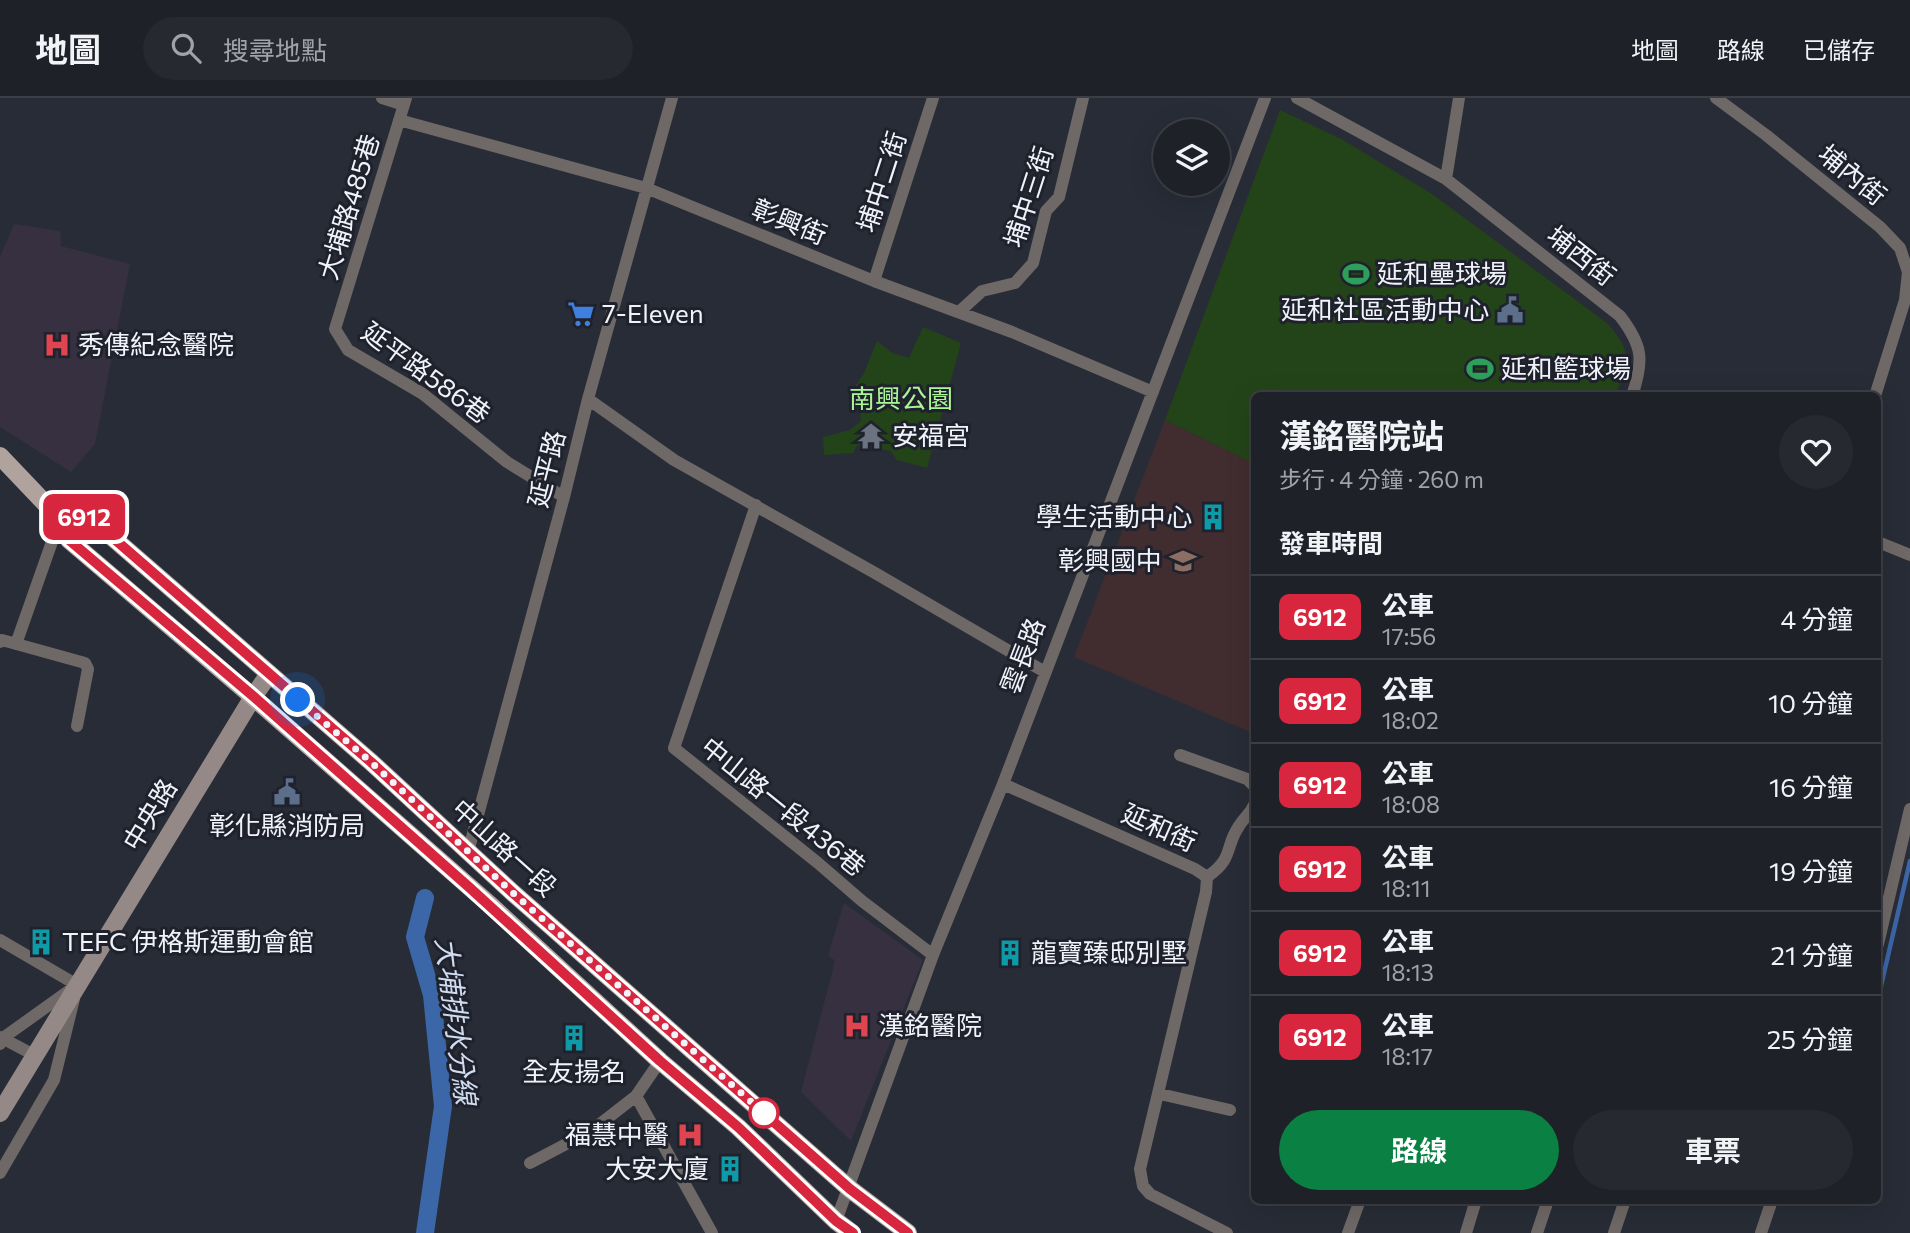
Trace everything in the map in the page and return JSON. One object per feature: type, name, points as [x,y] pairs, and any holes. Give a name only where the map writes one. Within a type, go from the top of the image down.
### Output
[{"type":"main road","name":"中山路一段","points":[[0,456],[60,519],[69,540],[253,696],[660,1061],[738,1127],[833,1227],[852,1233]]},
{"type":"main road","name":"中山路一段","points":[[60,519],[89,517],[371,762],[468,852],[850,1189],[908,1233]]},
{"type":"street","points":[[382,98],[405,102]]},
{"type":"street","name":"延平路","points":[[468,852],[588,399],[672,98]]},
{"type":"street","name":"埔中二街","points":[[874,281],[933,98]]},
{"type":"street","name":"埔中三街","points":[[959,312],[982,291],[1015,283],[1033,263],[1046,211],[1059,197],[1083,98]]},
{"type":"street","name":"雲長路","points":[[833,1227],[850,1189],[933,956],[1003,784],[1265,98]]},
{"type":"street","name":"埔西街","points":[[1297,98],[1446,178],[1620,316],[1634,335],[1640,355],[1639,375],[1633,392]]},
{"type":"street","points":[[1446,178],[1458,98]]},
{"type":"street","name":"埔內街","points":[[1716,98],[1870,219],[1900,248],[1908,272],[1905,300],[1876,392]]},
{"type":"street","name":"大埔路485巷","points":[[335,329],[405,102]]},
{"type":"street","name":"彰興街","points":[[399,120],[646,188],[1153,392]]},
{"type":"street","name":"延平路586巷","points":[[335,329],[348,350],[424,394],[507,462],[564,497]]},
{"type":"street","points":[[588,399],[674,460],[1045,672]]},
{"type":"street","name":"中山路一段436巷","points":[[756,505],[704,667],[674,748],[933,956]]},
{"type":"street","points":[[16,644],[60,519]]},
{"type":"street","points":[[1881,543],[1910,555]]},
{"type":"street","points":[[0,642],[2,640],[85,663],[88,669],[77,726]]},
{"type":"street","name":"中央路","points":[[0,1113],[253,696],[269,674]]},
{"type":"street","points":[[1180,755],[1247,779],[1251,783]]},
{"type":"street","name":"延和街","points":[[1003,784],[1195,869],[1206,877],[1206,892],[1140,1169],[1143,1186],[1164,1202],[1226,1233]]},
{"type":"street","points":[[1881,931],[1910,808]]},
{"type":"street","points":[[1206,877],[1221,867],[1239,825],[1251,818]]},
{"type":"street","points":[[0,940],[77,985]]},
{"type":"street","name":"中央路","points":[[1,1040],[77,985]]},
{"type":"street","name":"中央路","points":[[0,1173],[54,1080],[77,985]]},
{"type":"street","points":[[1,1040],[34,1055]]},
{"type":"street","points":[[530,1163],[591,1132],[636,1096],[660,1061]]},
{"type":"street","points":[[1160,1094],[1230,1110]]},
{"type":"street","points":[[636,1096],[712,1233]]},
{"type":"street","points":[[1348,1233],[1359,1204]]},
{"type":"street","points":[[1466,1233],[1475,1204]]},
{"type":"street","points":[[1537,1233],[1547,1204]]},
{"type":"street","points":[[1614,1233],[1624,1204]]},
{"type":"street","points":[[1761,1233],[1771,1204]]},
{"type":"shaded area","name":"秀傳紀念醫院","points":[[14,224],[60,231],[61,246],[130,264],[95,444],[71,472],[0,427],[0,257]]},
{"type":"shaded area","name":"彰興國中","points":[[1165,420],[1251,462],[1251,732],[1074,657]]},
{"type":"shaded area","name":"漢銘醫院","points":[[844,903],[923,960],[851,1141],[801,1092],[835,961],[828,955]]},
{"type":"green space","points":[[1280,110],[1343,140],[1432,194],[1607,323],[1625,350],[1626,365],[1617,392],[1251,392],[1251,462],[1165,420]]},
{"type":"green space","name":"南興公園","points":[[923,327],[961,343],[927,468],[897,460],[891,451],[857,445],[853,453],[824,455],[823,437],[850,430],[861,421],[860,408],[853,390],[864,373],[877,341],[892,353],[909,358]]},
{"type":"waterway","points":[[1881,986],[1910,861]]},
{"type":"waterway","name":"大埔排水分線","points":[[425,898],[415,937],[432,995],[443,1106],[425,1233]]},
{"type":"bus line","name":"6912","points":[[853,1233],[836,1221],[738,1127],[660,1061],[253,696],[69,540],[60,519],[89,517],[371,762],[513,893],[850,1189],[908,1233]]},
{"type":"place","name":"延和壘球場","points":[[1356,274]]},
{"type":"place","name":"延和社區活動中心","points":[[1510,310]]},
{"type":"place","name":"7-Eleven","points":[[581,314]]},
{"type":"place","name":"秀傳紀念醫院","points":[[57,345]]},
{"type":"place","name":"延和籃球場","points":[[1480,369]]},
{"type":"place","name":"安福宮","points":[[871,436]]},
{"type":"place","name":"學生活動中心","points":[[1213,517]]},
{"type":"place","name":"彰興國中","points":[[1183,561]]},
{"type":"place","name":"彰化縣消防局","points":[[287,792]]},
{"type":"place","name":"TEFC 伊格斯運動會館","points":[[41,942]]},
{"type":"place","name":"龍寶臻邸別墅","points":[[1010,953]]},
{"type":"place","name":"漢銘醫院","points":[[857,1026]]},
{"type":"place","name":"全友揚名","points":[[574,1038]]},
{"type":"place","name":"福慧中醫","points":[[690,1135]]},
{"type":"place","name":"大安大廈","points":[[730,1169]]},
{"type":"route","points":[[298,700],[764,1113]]}]
